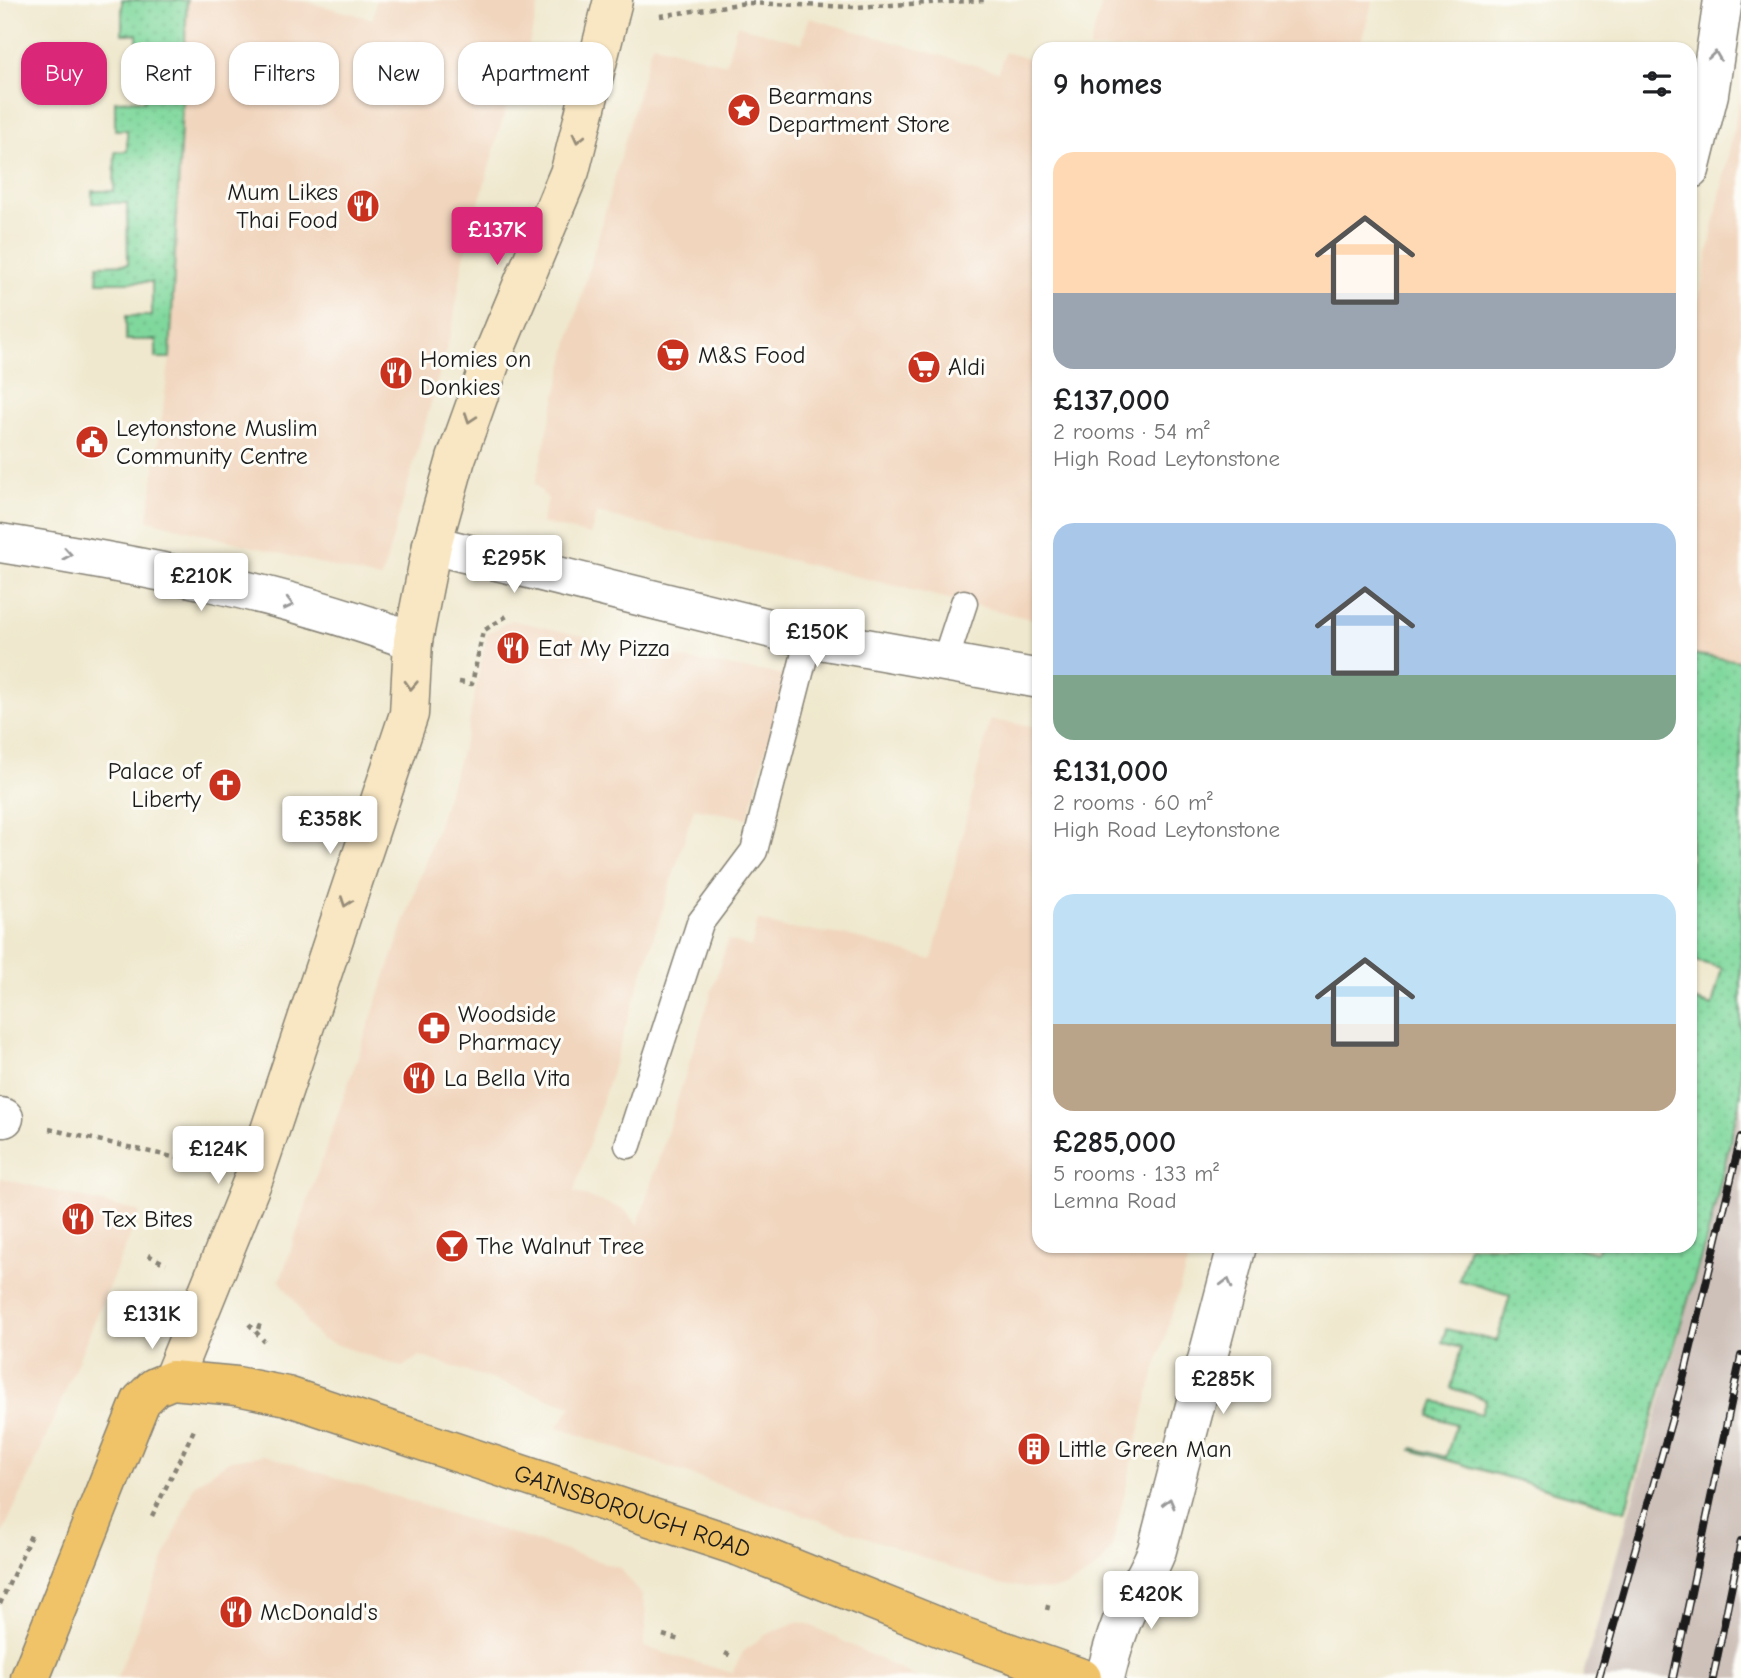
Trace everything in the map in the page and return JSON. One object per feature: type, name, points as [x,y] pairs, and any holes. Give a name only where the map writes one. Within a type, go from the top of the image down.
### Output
[{"type":"main road","points":[[30,1678],[141,1401],[155,1387],[172,1380]]},
{"type":"main road","name":"GAINSBOROUGH ROAD","points":[[172,1380],[237,1386],[287,1396],[516,1470],[740,1547],[959,1635],[1082,1678]]},
{"type":"street","points":[[1697,142],[1709,94],[1723,0]]},
{"type":"street","points":[[172,1380],[254,1175],[409,714],[413,641],[432,545],[456,460],[495,350],[570,171],[612,4]]},
{"type":"street","points":[[0,543],[143,568],[342,616],[413,641]]},
{"type":"street","points":[[432,545],[809,638],[1032,677]]},
{"type":"street","points":[[1105,1678],[1115,1638],[1134,1595],[1149,1573],[1157,1550],[1235,1253]]},
{"type":"lane","points":[[945,661],[964,603]]},
{"type":"lane","points":[[628,1145],[699,923],[754,851],[809,638]]},
{"type":"path","points":[[612,4],[642,15],[668,16],[746,3],[854,6],[985,0]]},
{"type":"path","points":[[457,681],[472,684],[483,631],[498,625],[506,618]]},
{"type":"path","points":[[2,1118],[192,1162]]},
{"type":"path","points":[[148,1255],[177,1269]]},
{"type":"path","points":[[258,1329],[261,1320]]},
{"type":"path","points":[[171,1480],[176,1484]]},
{"type":"path","points":[[1047,1609],[1049,1602]]},
{"type":"path","points":[[663,1635],[679,1640]]},
{"type":"path","points":[[725,1654],[733,1657]]},
{"type":"shaded area","points":[[187,0],[299,0],[373,19],[376,0],[540,0],[530,42],[458,42],[458,105],[507,105],[464,257],[452,329],[381,579],[148,520],[170,358],[182,105],[215,105],[215,42],[185,42]]},
{"type":"shaded area","points":[[1103,0],[1373,0],[1361,42],[1091,42]]},
{"type":"shaded area","points":[[809,18],[999,72],[1005,52],[1032,60],[1032,619],[597,513],[590,535],[541,523],[548,499],[535,484],[571,334],[652,44],[726,64],[737,25],[802,43]]},
{"type":"shaded area","points":[[1741,93],[1741,661],[1697,655],[1697,308]]},
{"type":"shaded area","points":[[511,620],[690,660],[785,675],[748,818],[694,808],[574,1192],[625,1210],[638,1225],[728,940],[751,947],[758,920],[783,928],[846,935],[932,960],[990,720],[1032,726],[1032,1253],[1190,1253],[1150,1388],[1111,1550],[1100,1565],[1085,1576],[1067,1586],[1047,1590],[998,1584],[557,1427],[572,1406],[420,1356],[402,1367],[321,1339],[307,1324],[299,1307],[280,1281],[466,737],[487,634]]},
{"type":"shaded area","points":[[1741,1095],[1741,1678],[1582,1678],[1710,1226]]},
{"type":"shaded area","points":[[0,1178],[140,1212],[38,1456],[0,1539]]},
{"type":"shaded area","points":[[264,1455],[620,1568],[642,1596],[646,1613],[644,1647],[732,1673],[743,1652],[763,1636],[796,1622],[808,1624],[918,1678],[117,1678],[194,1485],[230,1460]]},
{"type":"green space","points":[[122,0],[187,0],[185,42],[137,42],[137,34],[122,34]]},
{"type":"green space","points":[[115,101],[121,101],[121,105],[182,105],[170,358],[156,358],[156,340],[126,340],[126,316],[152,316],[152,282],[97,282],[98,265],[128,264],[127,203],[92,203],[92,191],[114,191],[115,152],[127,151],[127,130],[115,130]]},
{"type":"green space","points":[[1697,655],[1741,661],[1741,1095],[1710,1226],[1625,1511],[1412,1450],[1413,1448],[1446,1457],[1456,1424],[1430,1416],[1435,1401],[1481,1414],[1486,1399],[1451,1388],[1461,1348],[1442,1342],[1446,1329],[1497,1341],[1510,1295],[1459,1280],[1467,1253],[1697,1253],[1697,1001],[1712,1006],[1722,968],[1697,962]]},
{"type":"railway","points":[[1599,1678],[1684,1376],[1741,1137]]},
{"type":"railway","points":[[1673,1678],[1741,1356]]},
{"type":"railway","points":[[1713,1678],[1741,1541]]},
{"type":"place","name":"Bearmans Department Store","points":[[744,110]]},
{"type":"place","name":"Mum Likes Thai Food","points":[[363,206]]},
{"type":"place","name":"M&S Food","points":[[673,355]]},
{"type":"place","name":"Aldi","points":[[924,367]]},
{"type":"place","name":"Homies on Donkies","points":[[396,373]]},
{"type":"place","name":"Leytonstone Muslim Community Centre","points":[[92,442]]},
{"type":"place","name":"Eat My Pizza","points":[[513,648]]},
{"type":"place","name":"Palace of Liberty","points":[[225,785]]},
{"type":"place","name":"Woodside Pharmacy","points":[[434,1028]]},
{"type":"place","name":"La Bella Vita","points":[[419,1078]]},
{"type":"place","name":"Tex Bites","points":[[78,1219]]},
{"type":"place","name":"The Walnut Tree","points":[[452,1246]]},
{"type":"place","name":"Little Green Man","points":[[1034,1449]]},
{"type":"place","name":"McDonald's","points":[[236,1612]]}]
